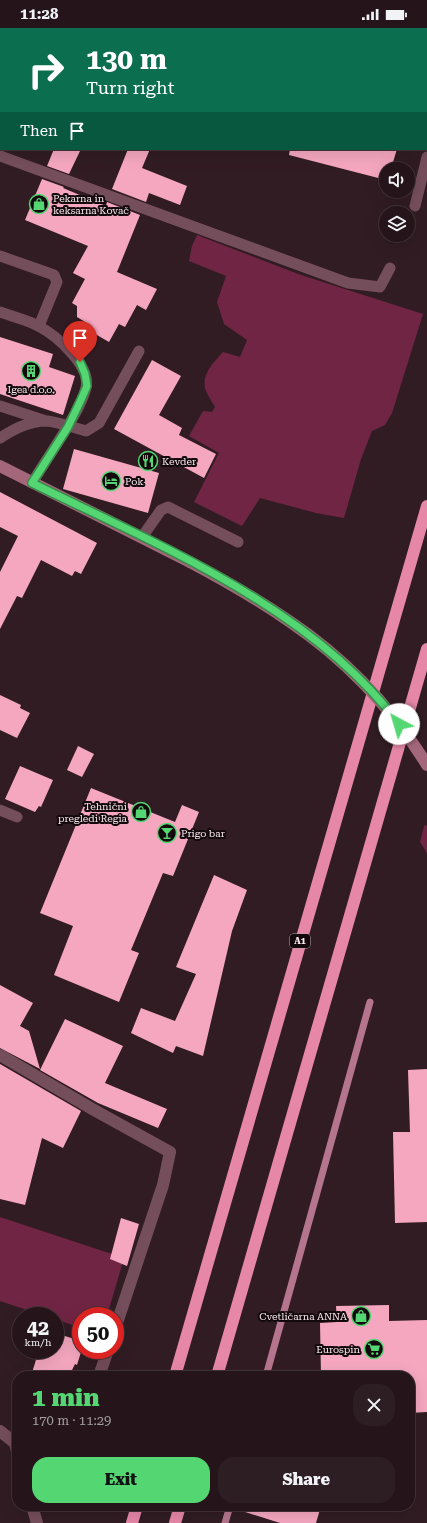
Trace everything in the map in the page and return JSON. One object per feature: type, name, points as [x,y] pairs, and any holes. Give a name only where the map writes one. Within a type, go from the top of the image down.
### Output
[{"type":"highway","name":"A1","points":[[176,1371],[427,506]]},
{"type":"highway","points":[[218,1371],[427,649]]},
{"type":"highway","points":[[132,1523],[136,1511]]},
{"type":"highway","points":[[175,1523],[179,1511]]},
{"type":"main road","points":[[0,466],[190,562],[245,592],[290,621],[329,651],[366,685],[391,713],[427,764]]},
{"type":"street","points":[[0,1055],[170,1152],[163,1185],[122,1307]]},
{"type":"street","points":[[101,1371],[105,1359]]},
{"type":"street","points":[[0,1431],[12,1442]]},
{"type":"street","points":[[33,1511],[37,1523]]},
{"type":"lane","points":[[0,156],[348,283],[380,287],[390,268]]},
{"type":"lane","points":[[414,206],[427,156]]},
{"type":"lane","points":[[0,256],[54,275],[56,282],[39,326]]},
{"type":"lane","points":[[0,312],[39,326],[55,337],[80,362],[85,374],[87,386],[68,427],[32,483]]},
{"type":"lane","points":[[0,406],[47,421],[86,431],[99,423],[139,351]]},
{"type":"lane","points":[[0,438],[29,424],[47,421]]},
{"type":"lane","points":[[142,537],[161,510],[168,507],[238,542]]},
{"type":"lane","points":[[0,810],[17,817]]},
{"type":"shaded area","points":[[197,235],[301,275],[423,314],[392,413],[385,425],[372,431],[361,459],[344,518],[316,513],[260,498],[242,526],[194,502],[219,453],[189,436],[203,411],[212,412],[215,407],[206,391],[206,374],[223,352],[240,357],[247,340],[224,324],[217,302],[226,276],[189,261],[192,246]]},
{"type":"shaded area","points":[[427,825],[427,853],[420,842],[424,826]]},
{"type":"shaded area","points":[[0,1217],[124,1258],[110,1307],[72,1307],[72,1325],[64,1322],[64,1307],[18,1307],[0,1301]]},
{"type":"building","points":[[54,150],[81,150],[69,174],[47,166]]},
{"type":"building","points":[[128,150],[150,150],[142,168],[187,186],[180,205],[149,193],[146,202],[112,189]]},
{"type":"building","points":[[290,150],[397,150],[393,162],[379,162],[379,178],[289,155]]},
{"type":"building","points":[[42,179],[106,206],[107,202],[140,215],[117,272],[157,289],[146,310],[137,305],[125,327],[119,324],[109,342],[83,327],[85,322],[77,317],[77,306],[72,303],[85,279],[73,273],[88,246],[25,220]]},
{"type":"building","name":"Igea d.o.o.","points":[[0,337],[53,354],[49,367],[75,376],[63,415],[0,394]]},
{"type":"building","points":[[152,360],[181,376],[159,415],[182,428],[179,435],[216,454],[204,478],[114,429]]},
{"type":"building","name":"Pok","points":[[74,449],[159,473],[148,513],[63,489]]},
{"type":"building","points":[[0,492],[97,543],[81,574],[75,571],[72,576],[41,560],[22,598],[17,596],[0,629],[0,572],[18,536],[0,527]]},
{"type":"building","points":[[0,695],[21,705],[20,708],[30,713],[17,738],[0,730]]},
{"type":"building","points":[[78,746],[94,754],[82,777],[67,770]]},
{"type":"building","points":[[20,766],[53,780],[41,807],[39,806],[35,812],[5,799]]},
{"type":"building","points":[[91,788],[175,822],[182,805],[199,812],[173,876],[163,873],[131,950],[139,953],[119,1002],[54,975],[73,926],[40,913]]},
{"type":"building","points":[[214,875],[247,890],[232,931],[203,1056],[176,1046],[173,1053],[131,1033],[141,1008],[175,1021],[196,974],[176,967]]},
{"type":"building","points":[[0,985],[33,1003],[20,1026],[29,1031],[40,1069],[0,1048]]},
{"type":"building","points":[[65,1019],[123,1046],[105,1083],[167,1109],[158,1128],[98,1103],[40,1070]]},
{"type":"building","points":[[0,1064],[81,1111],[63,1148],[42,1138],[25,1205],[0,1199]]},
{"type":"building","points":[[427,1069],[427,1222],[395,1223],[393,1132],[410,1132],[408,1070]]},
{"type":"building","points":[[121,1218],[139,1224],[127,1266],[110,1259]]},
{"type":"building","name":"Eurospin","points":[[389,1305],[389,1321],[427,1320],[427,1412],[415,1413],[415,1371],[321,1371],[320,1323],[337,1322],[336,1306]]},
{"type":"building","points":[[64,1336],[72,1338],[72,1359],[79,1359],[77,1365],[75,1364],[72,1371],[33,1371],[36,1359],[64,1359]]},
{"type":"building","points":[[242,1511],[320,1511],[316,1523],[280,1523]]},
{"type":"waterway","points":[[267,1371],[370,1002]]},
{"type":"waterway","points":[[225,1523],[229,1511]]},
{"type":"place","name":"Pekarna in keksarna Kovač","points":[[39,204]]},
{"type":"place","name":"Igea d.o.o.","points":[[31,371]]},
{"type":"place","name":"Kevder","points":[[148,461]]},
{"type":"place","name":"Pok","points":[[111,481]]},
{"type":"place","name":"Tehnični pregledi Regia","points":[[141,812]]},
{"type":"place","name":"Prigo bar","points":[[167,833]]},
{"type":"place","name":"Cvetličarna ANNA","points":[[361,1316]]},
{"type":"place","name":"Eurospin","points":[[374,1349]]},
{"type":"route","points":[[80,362],[85,374],[87,386],[68,427],[32,483],[190,562],[245,592],[290,621],[329,651],[366,685],[399,724]]}]
